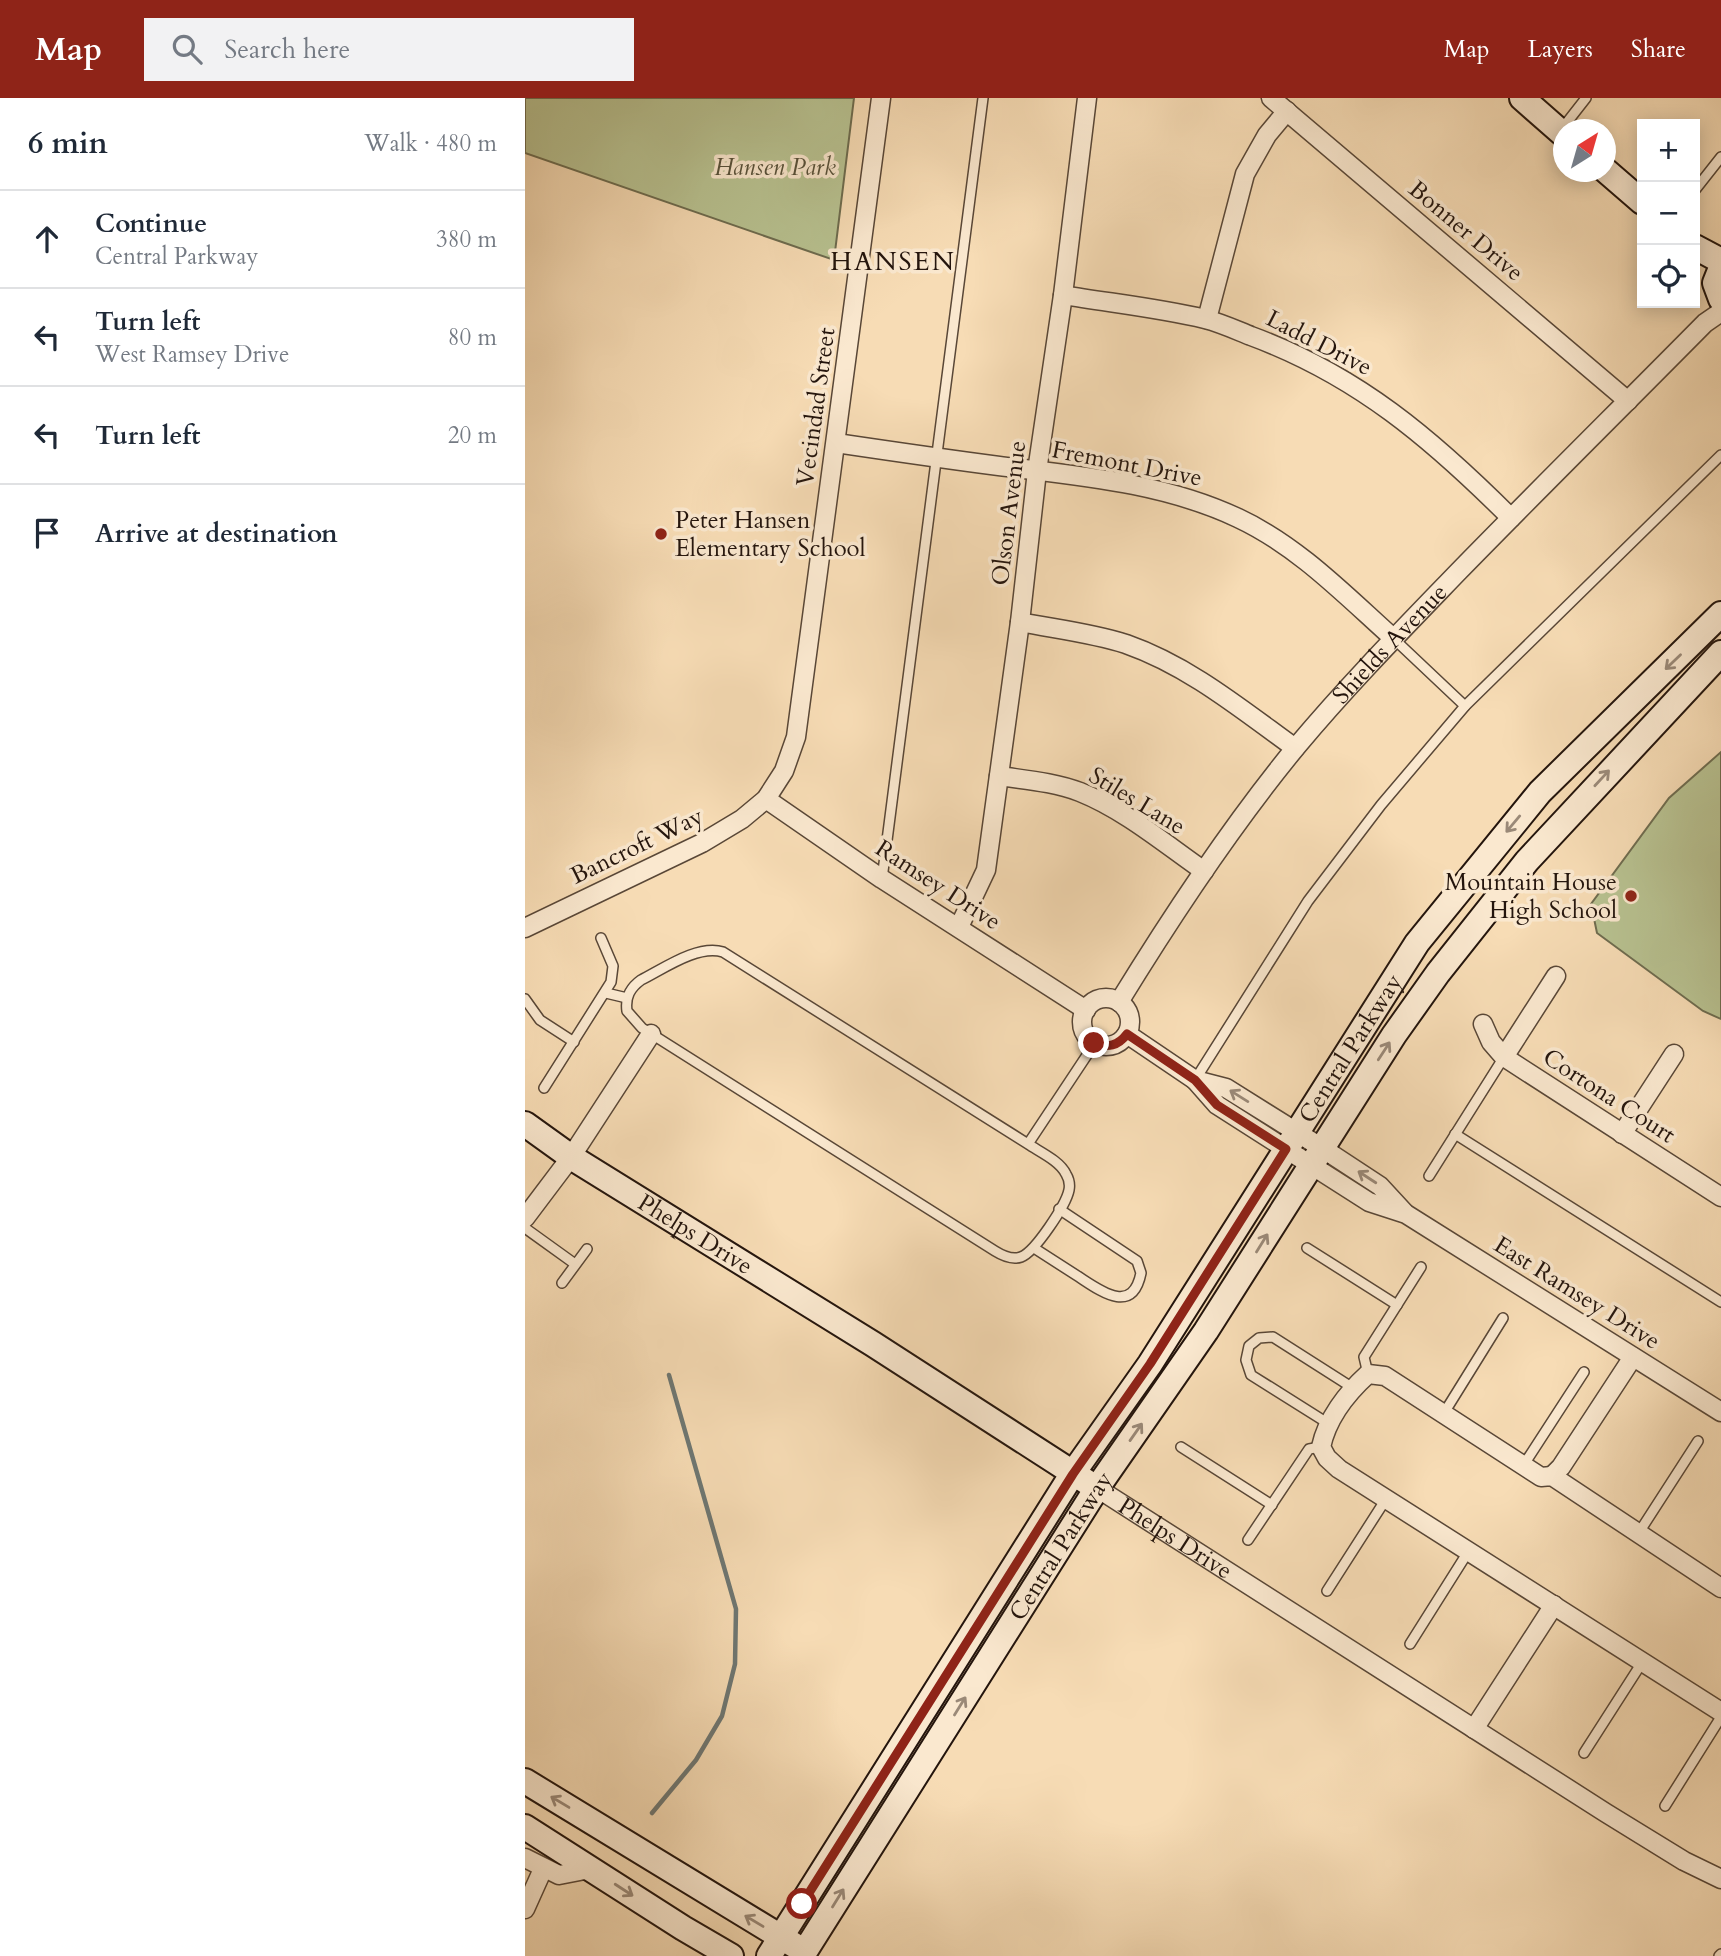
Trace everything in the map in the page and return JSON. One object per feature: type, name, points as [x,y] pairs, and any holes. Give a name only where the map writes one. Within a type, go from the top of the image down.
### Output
[{"type":"main road","points":[[1522,98],[1553,125]]},
{"type":"main road","points":[[1616,180],[1637,198]]},
{"type":"main road","name":"Central Parkway","points":[[775,1947],[1073,1474],[1150,1364],[1417,943],[1540,792],[1721,614]]},
{"type":"main road","name":"Central Parkway","points":[[806,1954],[1097,1488],[1206,1331],[1394,1035],[1480,918],[1585,796],[1721,653]]},
{"type":"main road","name":"Phelps Drive","points":[[525,1124],[571,1157],[873,1344],[1097,1488]]},
{"type":"main road","points":[[525,1781],[775,1947],[806,1954]]},
{"type":"main road","points":[[525,1827],[731,1956]]},
{"type":"street","name":"Vecindad Street","points":[[766,799],[784,771],[796,737],[881,98]]},
{"type":"street","name":"Olson Avenue","points":[[959,927],[986,870],[1087,98]]},
{"type":"street","name":"Bonner Drive","points":[[1271,98],[1628,401]]},
{"type":"street","points":[[1207,319],[1245,174],[1267,135],[1287,111]]},
{"type":"street","name":"Shields Avenue","points":[[1119,1002],[1168,922],[1295,748],[1393,638],[1705,323],[1714,275]]},
{"type":"street","name":"Ladd Drive","points":[[1063,295],[1207,319],[1273,344],[1373,398],[1415,428],[1511,518]]},
{"type":"street","name":"Fremont Drive","points":[[836,443],[1161,491],[1204,503],[1277,540],[1315,567],[1393,638]]},
{"type":"street","points":[[1020,622],[1099,637],[1159,657],[1193,675],[1295,748]]},
{"type":"street","name":"Stiles Lane","points":[[999,776],[1057,785],[1081,793],[1128,818],[1204,872]]},
{"type":"street","name":"Ramsey Drive","points":[[766,799],[1086,1010]]},
{"type":"street","name":"Bancroft Way","points":[[525,928],[702,843],[742,819],[766,799]]},
{"type":"street","points":[[1504,1057],[1556,976]]},
{"type":"street","points":[[1105,999],[1119,1002],[1128,1013],[1130,1028],[1127,1034],[1116,1044],[1108,1046],[1095,1043],[1084,1031],[1083,1017],[1086,1010],[1091,1004],[1105,999]]},
{"type":"street","name":"Cortona Court","points":[[1483,1024],[1491,1042],[1504,1057],[1721,1197]]},
{"type":"street","points":[[525,1218],[571,1157],[651,1034]]},
{"type":"street","name":"East Ramsey Drive","points":[[1127,1034],[1195,1080],[1226,1088],[1292,1141],[1316,1156],[1369,1202],[1406,1214],[1719,1408]]},
{"type":"street","points":[[1622,1134],[1674,1054]]},
{"type":"street","points":[[1552,1476],[1561,1467],[1633,1357]]},
{"type":"street","points":[[1720,1586],[1552,1476],[1541,1477],[1385,1376],[1368,1374],[1353,1388],[1324,1432],[1321,1447],[1327,1458],[1339,1469],[1721,1712]]},
{"type":"street","name":"Phelps Drive","points":[[1097,1488],[1606,1813],[1684,1861],[1721,1879]]},
{"type":"street","points":[[1474,1728],[1554,1605]]},
{"type":"street","points":[[525,1857],[559,1875],[590,1869]]},
{"type":"street","points":[[525,1909],[543,1868]]},
{"type":"lane","points":[[882,878],[983,98]]},
{"type":"lane","points":[[1572,119],[1586,98]]},
{"type":"lane","points":[[1700,184],[1721,157]]},
{"type":"lane","points":[[1195,1080],[1308,901],[1381,805],[1465,706],[1721,455]]},
{"type":"lane","name":"Fremont Drive","points":[[1393,638],[1465,706]]},
{"type":"lane","points":[[544,1088],[611,982],[613,966],[601,938]]},
{"type":"lane","points":[[708,949],[723,952],[1060,1166],[1065,1172],[1069,1187],[1059,1209],[1034,1248],[1023,1256],[1016,1258],[995,1251],[651,1034],[632,1019],[627,1011],[627,998],[630,990],[641,980],[692,955],[708,949]]},
{"type":"lane","points":[[605,993],[627,998]]},
{"type":"lane","points":[[525,999],[540,1020],[574,1042]]},
{"type":"lane","points":[[1028,1144],[1095,1043]]},
{"type":"lane","points":[[1429,1176],[1504,1057]]},
{"type":"lane","points":[[1455,1134],[1721,1302]]},
{"type":"lane","points":[[1034,1248],[1105,1294],[1127,1296],[1134,1289],[1141,1273],[1137,1261],[1059,1209]]},
{"type":"lane","points":[[525,1228],[575,1264]]},
{"type":"lane","points":[[1307,1248],[1397,1305]]},
{"type":"lane","points":[[562,1283],[587,1249]]},
{"type":"lane","points":[[1368,1374],[1364,1357],[1420,1267]]},
{"type":"lane","points":[[1444,1413],[1503,1318]]},
{"type":"lane","points":[[1328,1424],[1251,1375],[1246,1360],[1249,1346],[1259,1339],[1273,1337],[1353,1388]]},
{"type":"lane","points":[[1523,1466],[1584,1372]]},
{"type":"lane","points":[[1638,1534],[1698,1441]]},
{"type":"lane","points":[[1181,1447],[1272,1504]]},
{"type":"lane","points":[[1248,1540],[1309,1449],[1321,1447]]},
{"type":"lane","points":[[1327,1591],[1386,1499]]},
{"type":"lane","points":[[1410,1644],[1468,1552]]},
{"type":"lane","points":[[1584,1753],[1643,1661]]},
{"type":"lane","points":[[1665,1805],[1721,1717]]},
{"type":"green space","name":"Hansen Park","points":[[525,98],[854,98],[834,260],[525,153]]},
{"type":"green space","points":[[1721,752],[1721,1019],[1703,1011],[1597,933],[1591,904],[1669,798]]},
{"type":"waterway","points":[[652,1813],[696,1760],[722,1716],[735,1664],[736,1609],[669,1375]]},
{"type":"place","name":"Peter Hansen Elementary School","points":[[661,534]]},
{"type":"place","name":"Mountain House High School","points":[[1631,896]]},
{"type":"district","name":"HANSEN","points":[[893,261]]},
{"type":"route","points":[[802,1904],[1073,1474],[1150,1364],[1286,1149],[1217,1105],[1195,1080],[1127,1034],[1116,1044],[1108,1046],[1094,1043]]}]
